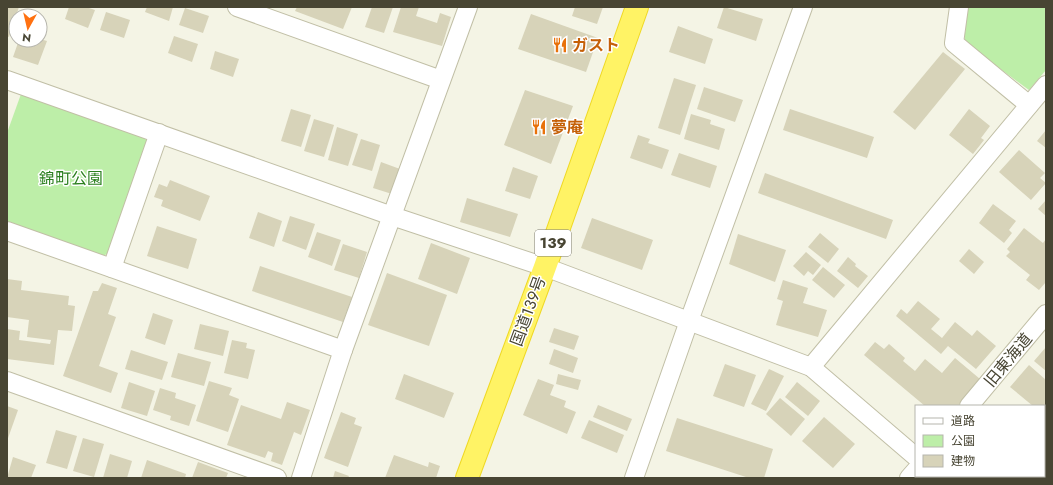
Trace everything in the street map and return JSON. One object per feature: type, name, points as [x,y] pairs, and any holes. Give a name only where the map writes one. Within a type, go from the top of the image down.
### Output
[{"type":"highway","name":"国道139号","points":[[467,478],[637,7]]},
{"type":"street","points":[[237,7],[282,14],[441,80]]},
{"type":"street","points":[[301,478],[343,350],[468,7]]},
{"type":"street","points":[[634,478],[689,321],[803,7]]},
{"type":"street","points":[[959,7],[954,44],[1029,105]]},
{"type":"street","points":[[7,80],[392,216],[544,267],[811,367],[915,456]]},
{"type":"street","points":[[811,367],[1046,85]]},
{"type":"street","points":[[112,268],[159,133]]},
{"type":"street","points":[[7,231],[343,350]]},
{"type":"street","name":"旧東海道","points":[[971,405],[1046,314]]},
{"type":"street","points":[[7,381],[277,478]]},
{"type":"green space","points":[[968,7],[1046,7],[1046,70],[1029,90],[964,42]]},
{"type":"green space","name":"錦町公園","points":[[21,94],[145,138],[149,147],[110,253],[102,256],[7,222],[7,133]]},
{"type":"building","points":[[7,7],[19,7],[8,8],[7,36]]},
{"type":"building","points":[[69,7],[86,7],[95,10],[88,28],[65,19]]},
{"type":"building","points":[[147,7],[173,7],[169,21],[145,12]]},
{"type":"building","points":[[297,7],[352,7],[343,29],[295,11]]},
{"type":"building","points":[[372,7],[393,7],[384,33],[365,27]]},
{"type":"building","points":[[401,7],[419,7],[416,16],[437,23],[440,13],[451,17],[442,46],[393,32]]},
{"type":"building","points":[[575,7],[603,7],[597,24],[572,16]]},
{"type":"building","points":[[724,7],[763,19],[756,41],[717,28]]},
{"type":"building","points":[[185,8],[209,16],[203,33],[179,25]]},
{"type":"building","points":[[106,12],[130,20],[124,38],[100,30]]},
{"type":"building","points":[[531,14],[598,38],[586,72],[518,49]]},
{"type":"building","points":[[678,26],[713,39],[705,64],[669,52]]},
{"type":"building","points":[[174,36],[198,44],[192,62],[168,53]]},
{"type":"building","points":[[16,48],[44,48],[38,65],[13,57]]},
{"type":"building","points":[[215,51],[239,59],[233,77],[210,69]]},
{"type":"building","points":[[943,52],[965,69],[915,130],[893,112]]},
{"type":"building","points":[[674,78],[696,85],[680,135],[658,128]]},
{"type":"building","points":[[704,87],[743,100],[735,122],[697,109]]},
{"type":"building","points":[[525,90],[573,106],[551,164],[504,145]]},
{"type":"building","points":[[291,109],[311,115],[301,147],[281,141]]},
{"type":"building","points":[[790,109],[874,137],[867,158],[783,130]]},
{"type":"building","points":[[969,109],[990,126],[981,138],[984,140],[973,154],[949,135]]},
{"type":"building","points":[[691,114],[711,120],[710,124],[725,129],[719,150],[684,139]]},
{"type":"building","points":[[314,119],[334,125],[324,157],[304,151]]},
{"type":"building","points":[[337,127],[358,134],[348,166],[328,160]]},
{"type":"building","points":[[1046,130],[1046,148],[1037,141]]},
{"type":"building","points":[[638,135],[650,139],[648,143],[669,150],[662,169],[630,158]]},
{"type":"building","points":[[361,139],[380,145],[372,171],[352,165]]},
{"type":"building","points":[[1019,150],[1045,173],[1040,178],[1046,183],[1031,200],[999,172]]},
{"type":"building","points":[[679,153],[717,166],[710,188],[671,175]]},
{"type":"building","points":[[381,162],[400,169],[392,194],[373,188]]},
{"type":"building","points":[[513,167],[538,176],[530,199],[505,191]]},
{"type":"building","points":[[765,173],[893,220],[886,239],[758,193]]},
{"type":"building","points":[[170,180],[210,196],[200,221],[161,206],[163,200],[154,197],[159,184],[167,187]]},
{"type":"building","points":[[467,198],[518,214],[510,237],[460,222]]},
{"type":"building","points":[[1046,200],[1046,216],[1038,209]]},
{"type":"building","points":[[993,204],[1016,221],[1009,230],[1012,233],[1004,243],[979,223]]},
{"type":"building","points":[[258,212],[282,221],[274,247],[249,238]]},
{"type":"building","points":[[290,216],[315,224],[306,250],[282,241]]},
{"type":"building","points":[[592,218],[653,240],[642,270],[581,248]]},
{"type":"building","points":[[157,226],[197,239],[188,269],[147,256]]},
{"type":"building","points":[[1024,228],[1043,243],[1046,239],[1046,282],[1039,290],[1026,280],[1030,275],[1006,256],[1010,252],[1007,249]]},
{"type":"building","points":[[317,232],[341,240],[332,266],[308,257]]},
{"type":"building","points":[[820,233],[839,249],[828,263],[808,247]]},
{"type":"building","points":[[738,234],[786,250],[775,282],[729,264]]},
{"type":"building","points":[[431,243],[470,258],[457,294],[418,279]]},
{"type":"building","points":[[343,244],[367,252],[359,278],[334,270]]},
{"type":"building","points":[[969,249],[984,262],[974,274],[959,261]]},
{"type":"building","points":[[806,252],[821,265],[813,275],[808,271],[804,276],[793,266]]},
{"type":"building","points":[[848,257],[856,264],[855,266],[868,276],[858,288],[837,271]]},
{"type":"building","points":[[260,266],[352,297],[343,322],[252,291]]},
{"type":"building","points":[[823,267],[845,285],[834,298],[812,280]]},
{"type":"building","points":[[387,273],[447,295],[429,346],[368,325]]},
{"type":"building","points":[[7,279],[22,281],[21,290],[69,296],[68,305],[75,306],[72,331],[58,330],[54,365],[7,359],[7,329],[20,331],[19,340],[50,344],[51,340],[27,337],[29,320],[7,317]]},
{"type":"building","points":[[783,280],[808,288],[803,303],[827,310],[818,337],[776,325],[783,301],[777,299]]},
{"type":"building","points":[[102,283],[117,288],[108,314],[116,317],[99,366],[118,373],[111,393],[63,376],[93,291],[98,291]]},
{"type":"building","points":[[918,301],[940,319],[931,329],[942,338],[955,322],[972,336],[977,330],[996,346],[976,369],[948,346],[941,354],[896,316],[901,309],[907,314]]},
{"type":"building","points":[[153,313],[173,320],[165,345],[145,338]]},
{"type":"building","points":[[200,324],[229,331],[223,356],[194,349]]},
{"type":"building","points":[[554,328],[579,336],[574,350],[549,342]]},
{"type":"building","points":[[232,340],[247,343],[246,348],[255,350],[248,379],[224,373]]},
{"type":"building","points":[[875,342],[884,349],[889,344],[905,358],[903,361],[915,371],[925,359],[942,373],[955,358],[980,379],[959,405],[924,405],[864,355]]},
{"type":"building","points":[[1046,347],[1046,371],[1034,361]]},
{"type":"building","points":[[554,349],[578,358],[573,373],[549,364]]},
{"type":"building","points":[[131,350],[168,362],[162,380],[125,369]]},
{"type":"building","points":[[178,353],[211,362],[204,386],[171,377]]},
{"type":"building","points":[[725,364],[756,375],[744,407],[713,396]]},
{"type":"building","points":[[1029,365],[1046,380],[1045,417],[1045,405],[1032,405],[1010,387]]},
{"type":"building","points":[[769,369],[784,376],[766,411],[751,404]]},
{"type":"building","points":[[404,374],[454,393],[444,418],[395,399]]},
{"type":"building","points":[[558,374],[581,380],[578,390],[556,384]]},
{"type":"building","points":[[538,379],[554,385],[550,395],[566,401],[564,407],[576,412],[567,434],[523,415]]},
{"type":"building","points":[[209,381],[232,388],[229,395],[239,399],[228,432],[196,421]]},
{"type":"building","points":[[129,382],[155,391],[147,416],[121,408]]},
{"type":"building","points":[[797,382],[820,401],[808,416],[785,397]]},
{"type":"building","points":[[160,388],[176,393],[175,398],[196,405],[189,426],[170,420],[171,416],[153,410]]},
{"type":"building","points":[[780,398],[805,419],[791,436],[766,414]]},
{"type":"building","points":[[287,402],[310,410],[301,435],[294,432],[282,465],[271,461],[273,453],[268,451],[265,458],[227,445],[241,405],[281,419]]},
{"type":"building","points":[[598,405],[632,419],[627,431],[593,417]]},
{"type":"building","points":[[7,406],[18,410],[7,441]]},
{"type":"building","points":[[341,412],[356,418],[354,424],[362,427],[348,467],[324,458]]},
{"type":"building","points":[[824,417],[855,444],[833,468],[802,441]]},
{"type":"building","points":[[677,418],[773,449],[764,478],[749,478],[666,451]]},
{"type":"building","points":[[589,420],[624,435],[617,453],[581,438]]},
{"type":"building","points":[[56,430],[77,436],[67,469],[46,463]]},
{"type":"building","points":[[83,438],[104,444],[94,477],[73,471]]},
{"type":"building","points":[[110,454],[132,461],[127,478],[103,478]]},
{"type":"building","points":[[394,455],[428,467],[429,462],[440,466],[436,478],[385,478]]},
{"type":"building","points":[[13,457],[36,465],[31,478],[7,478]]},
{"type":"building","points":[[147,460],[186,474],[185,478],[141,478]]},
{"type":"building","points":[[198,462],[228,473],[226,478],[192,478]]},
{"type":"building","points":[[335,471],[349,476],[348,478],[333,478]]},
{"type":"place","name":"ガスト","points":[[560,45]]},
{"type":"place","name":"夢庵","points":[[539,127]]}]
